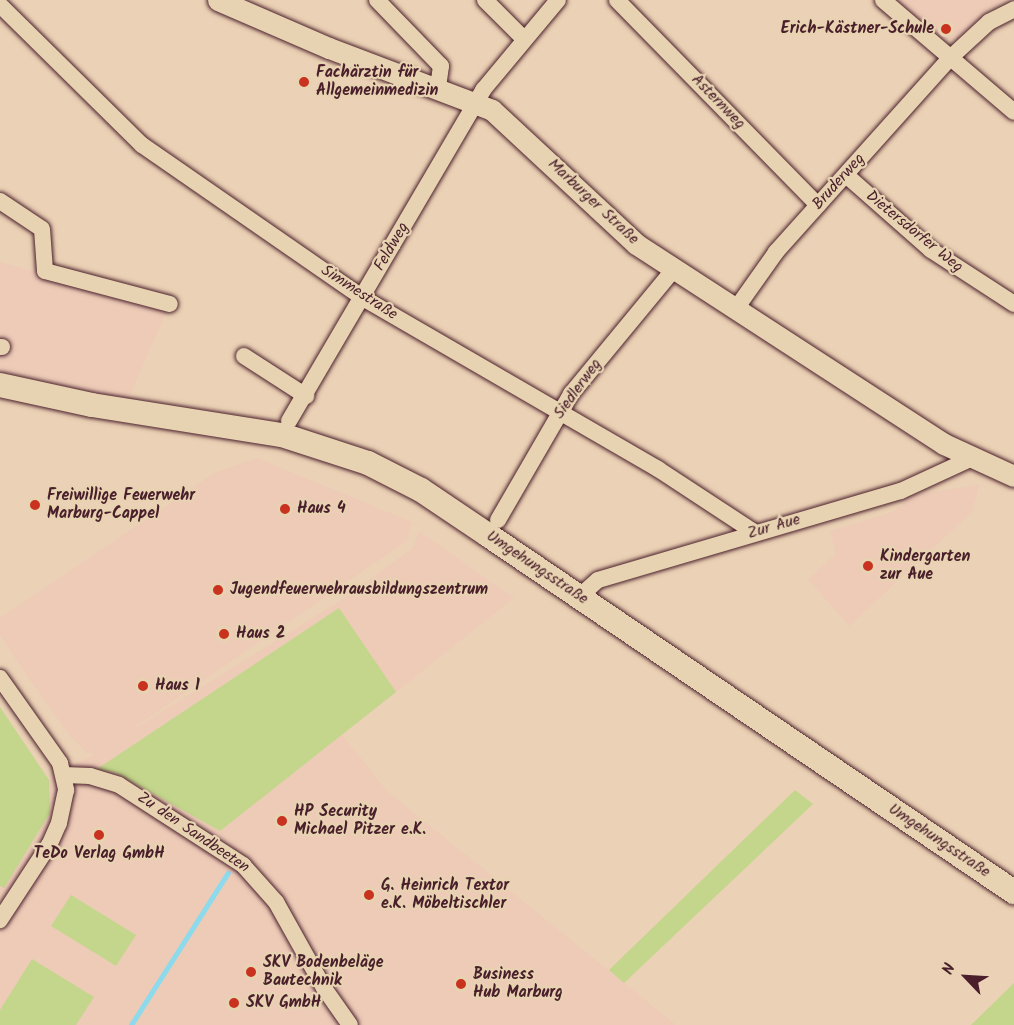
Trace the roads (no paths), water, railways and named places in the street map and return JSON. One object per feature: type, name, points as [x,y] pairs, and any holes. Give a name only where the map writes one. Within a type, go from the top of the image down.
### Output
[{"type":"main road","name":"Umgehungsstraße","points":[[0,385],[92,405],[282,435],[334,451],[421,490],[1014,892]]},
{"type":"street","name":"Marburger Straße","points":[[218,0],[366,64],[476,103],[506,120],[598,211],[636,244],[735,310],[970,459],[1014,476]]},
{"type":"street","points":[[377,0],[441,66],[438,88]]},
{"type":"street","points":[[485,0],[524,39]]},
{"type":"street","name":"Feldweg","points":[[290,421],[476,103],[524,39],[558,0]]},
{"type":"street","name":"Asternweg","points":[[617,0],[818,205]]},
{"type":"street","points":[[883,0],[949,59],[1014,112]]},
{"type":"street","name":"Simmestraße","points":[[0,5],[142,145],[363,298],[560,411],[754,532]]},
{"type":"street","name":"Bruderweg","points":[[735,310],[776,252],[949,59],[988,22],[1014,9]]},
{"type":"street","name":"Dietersdorfer Weg","points":[[846,175],[938,255],[1014,304]]},
{"type":"street","points":[[0,201],[42,229],[45,271],[170,303]]},
{"type":"street","name":"Siedlerweg","points":[[498,520],[560,411],[675,268]]},
{"type":"street","points":[[244,356],[306,396]]},
{"type":"street","name":"Zur Aue","points":[[579,597],[598,580],[754,532],[901,491],[970,459]]},
{"type":"street","points":[[0,678],[60,763],[64,775],[64,806],[59,823],[0,920]]},
{"type":"street","name":"Zu den Sandbeeten","points":[[64,775],[90,776],[119,785],[243,865],[276,902],[324,988],[350,1025]]},
{"type":"waterway","points":[[131,1025],[228,873]]},
{"type":"place","name":"Erich-Kästner-Schule","points":[[946,29]]},
{"type":"place","name":"Fachärztin für Allgemeinmedizin","points":[[304,82]]},
{"type":"place","name":"Freiwillige Feuerwehr Marburg-Cappel","points":[[35,505]]},
{"type":"place","name":"Haus 4","points":[[285,509]]},
{"type":"place","name":"Kindergarten zur Aue","points":[[868,566]]},
{"type":"place","name":"Jugendfeuerwehrausbildungszentrum","points":[[218,590]]},
{"type":"place","name":"Haus 2","points":[[224,634]]},
{"type":"place","name":"Haus 1","points":[[143,686]]},
{"type":"place","name":"HP Security Michael Pitzer e.K.","points":[[282,821]]},
{"type":"place","name":"TeDo Verlag GmbH","points":[[99,835]]},
{"type":"place","name":"G. Heinrich Textor e.K. Möbeltischler","points":[[369,895]]},
{"type":"place","name":"SKV Bodenbeläge Bautechnik","points":[[251,972]]},
{"type":"place","name":"Business Hub Marburg","points":[[461,984]]},
{"type":"place","name":"SKV GmbH","points":[[234,1003]]}]
